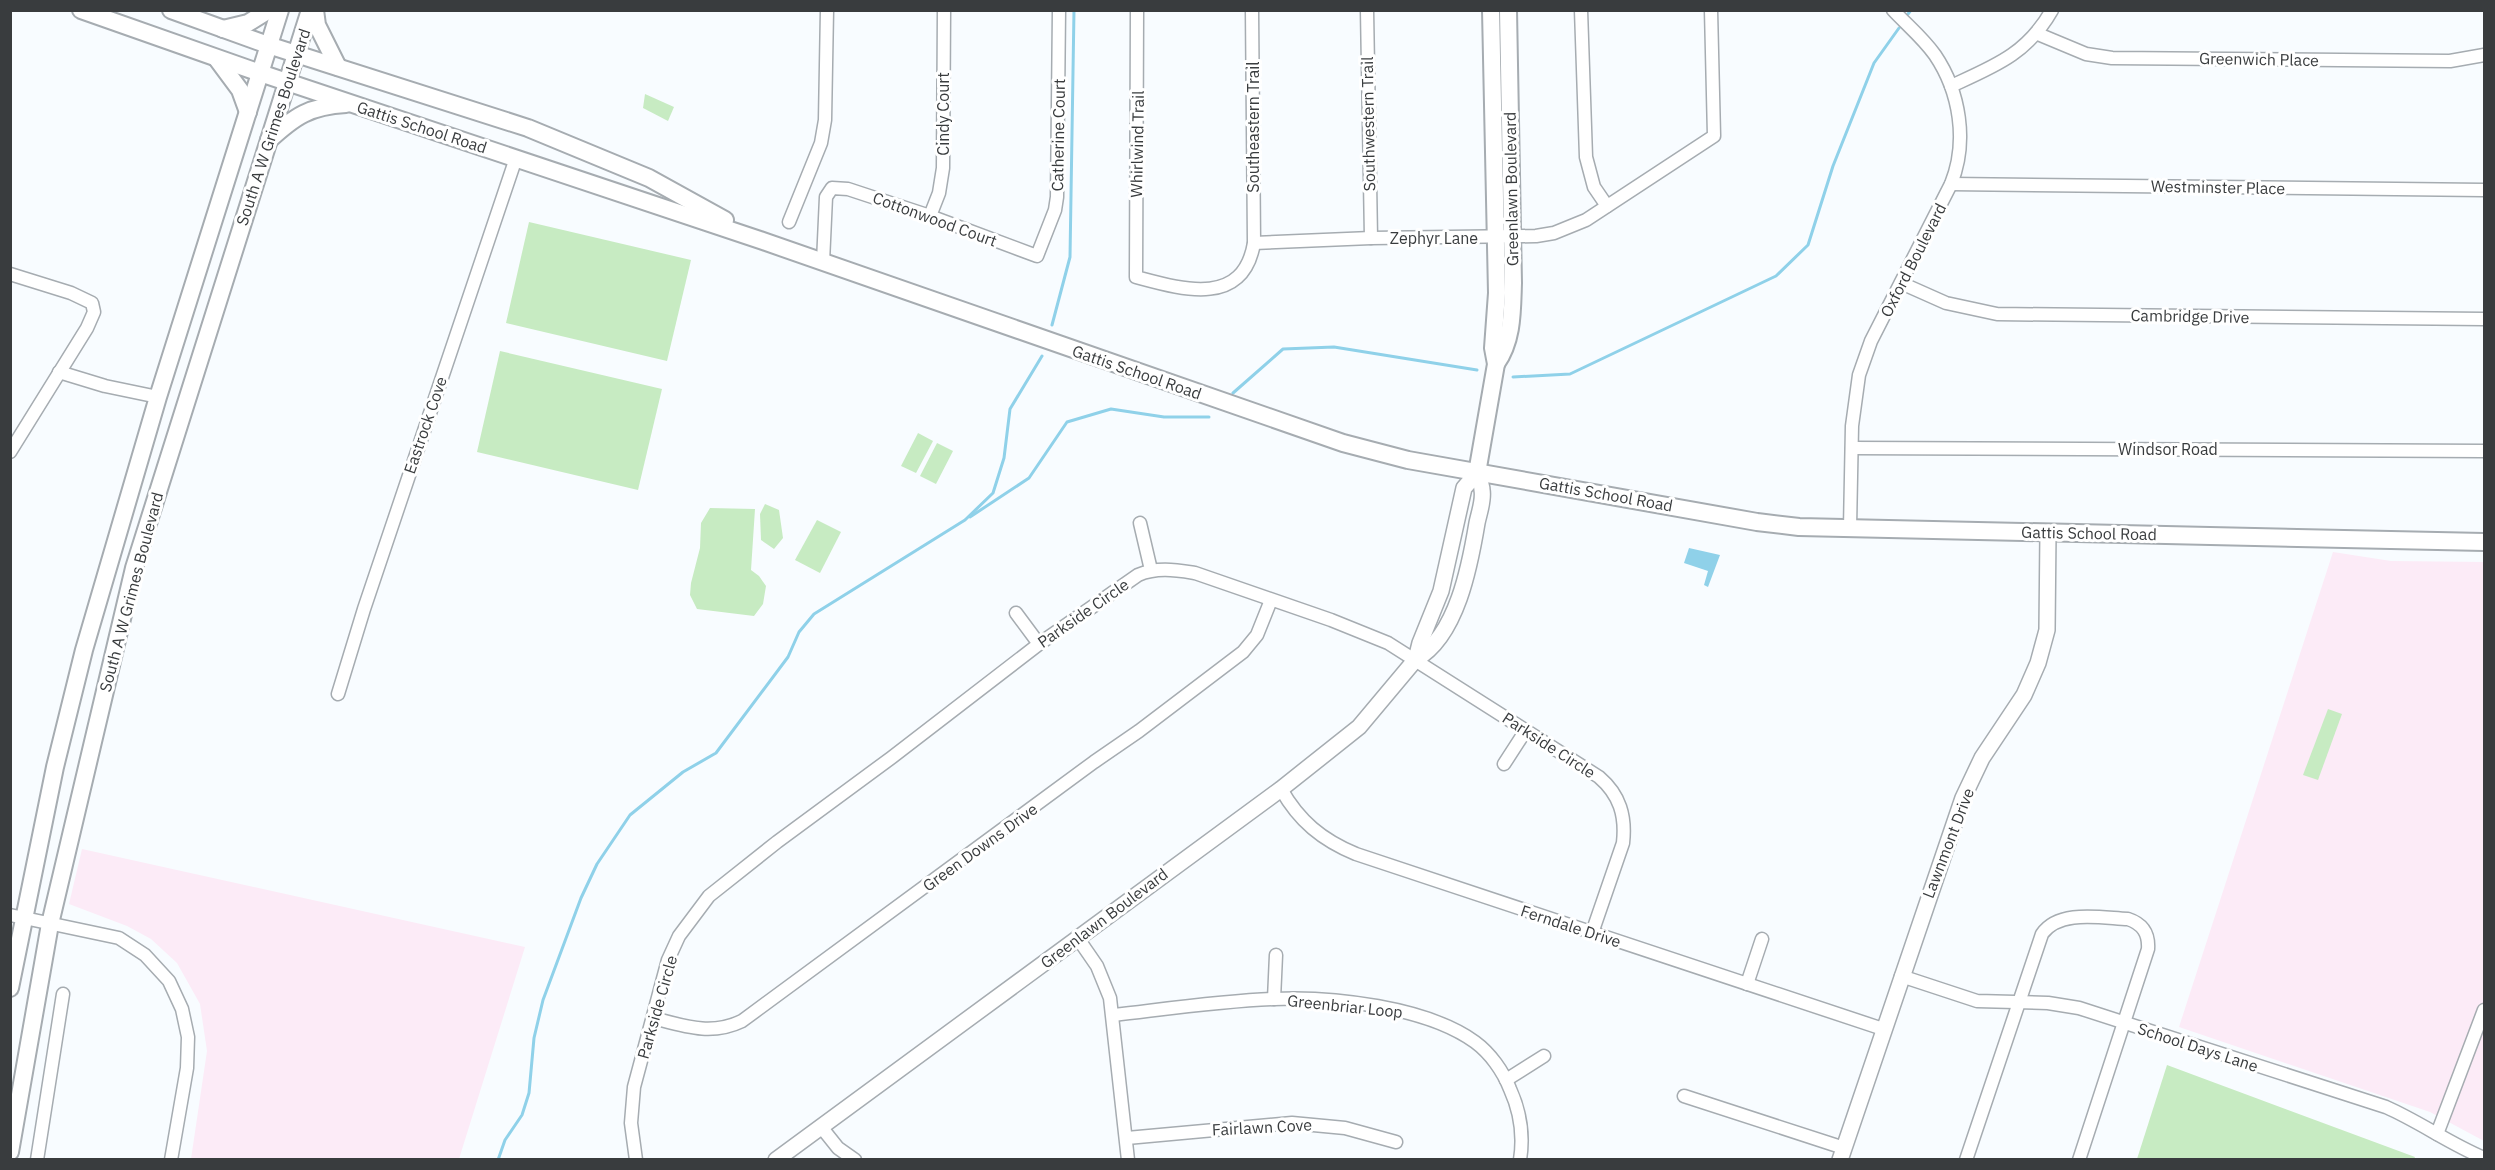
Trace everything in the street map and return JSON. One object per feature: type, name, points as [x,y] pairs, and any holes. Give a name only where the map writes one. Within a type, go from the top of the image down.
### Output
[{"type":"main road","name":"Gattis School Road","points":[[81,10],[260,73],[763,241],[1343,443],[1408,460],[1757,522],[1799,527],[2484,542]]},
{"type":"main road","name":"Gattis School Road","points":[[171,10],[268,45],[528,128],[649,178],[763,241]]},
{"type":"main road","points":[[223,29],[248,23],[269,10]]},
{"type":"main road","name":"South A W Grimes Boulevard","points":[[10,988],[17,916],[84,650],[158,397],[280,10]]},
{"type":"main road","name":"South A W Grimes Boulevard","points":[[10,1152],[50,924],[138,554],[310,10]]},
{"type":"main road","points":[[315,10],[317,25],[338,68]]},
{"type":"main road","name":"Greenlawn Boulevard","points":[[1477,472],[1496,364],[1493,348],[1497,292],[1491,10]]},
{"type":"main road","name":"Greenlawn Boulevard","points":[[1496,364],[1505,351],[1510,328],[1513,238],[1508,10]]},
{"type":"main road","points":[[217,58],[240,90],[248,112]]},
{"type":"main road","points":[[268,141],[290,121],[308,110],[328,105],[354,104]]},
{"type":"street","points":[[789,222],[821,143],[825,120],[827,10]]},
{"type":"street","name":"Cindy Court","points":[[930,216],[939,193],[943,168],[944,10]]},
{"type":"street","name":"Catherine Court","points":[[1037,256],[1057,197],[1059,10]]},
{"type":"street","name":"Whirlwind Trail","points":[[1137,10],[1136,277],[1189,290],[1216,288],[1241,274],[1252,255],[1254,243]]},
{"type":"street","name":"Southeastern Trail","points":[[1252,10],[1254,243]]},
{"type":"street","name":"Southwestern Trail","points":[[1367,10],[1371,238]]},
{"type":"street","points":[[1581,10],[1586,157],[1594,187],[1607,206]]},
{"type":"street","name":"Zephyr Lane","points":[[1254,243],[1371,238],[1513,238],[1554,233],[1586,220],[1714,136],[1711,10]]},
{"type":"street","name":"Oxford Boulevard","points":[[1850,528],[1854,402],[1859,375],[1871,341],[1951,184],[1958,159],[1960,134],[1951,86],[1935,55],[1893,10]]},
{"type":"street","points":[[1951,86],[2012,56],[2038,34],[2052,10]]},
{"type":"street","name":"Greenwich Place","points":[[2038,34],[2086,54],[2112,58],[2450,61],[2484,55]]},
{"type":"street","name":"Eastrock Cove","points":[[338,694],[367,599],[516,158]]},
{"type":"street","name":"Westminster Place","points":[[1951,184],[2484,190]]},
{"type":"street","name":"Cottonwood Court","points":[[824,262],[826,198],[832,188],[848,189],[930,216],[1037,256]]},
{"type":"street","points":[[10,274],[71,293],[92,303],[94,312],[87,328],[10,452]]},
{"type":"street","name":"Cambridge Drive","points":[[1901,283],[1962,308],[2005,315],[2484,319]]},
{"type":"street","points":[[60,372],[105,386],[158,397]]},
{"type":"street","name":"Windsor Road","points":[[1852,448],[2484,451]]},
{"type":"street","name":"Greenlawn Boulevard","points":[[1416,659],[1420,643],[1442,591],[1464,488],[1477,472]]},
{"type":"street","name":"Greenlawn Boulevard","points":[[777,1160],[1281,789],[1359,727],[1416,659],[1425,654],[1442,633],[1467,576],[1483,492],[1477,472]]},
{"type":"street","points":[[1140,523],[1151,570]]},
{"type":"street","name":"Lawnmont Drive","points":[[1842,1154],[1963,798],[1982,758],[2024,695],[2038,663],[2047,630],[2048,532]]},
{"type":"street","name":"Parkside Circle","points":[[636,1160],[631,1105],[668,960],[675,944],[709,896],[1039,644],[1138,575],[1151,570],[1195,573],[1373,636],[1416,659],[1609,785],[1620,804],[1624,825],[1623,843],[1592,933]]},
{"type":"street","name":"Green Downs Drive","points":[[653,1018],[701,1030],[716,1030],[742,1021],[1139,731],[1243,651],[1257,635],[1271,600]]},
{"type":"street","points":[[1016,613],[1039,644]]},
{"type":"street","points":[[1504,764],[1526,730]]},
{"type":"street","name":"Ferndale Drive","points":[[1281,789],[1290,804],[1312,829],[1340,847],[1883,1029]]},
{"type":"street","points":[[17,916],[126,941],[154,963],[176,994],[186,1023],[188,1051],[171,1160]]},
{"type":"street","points":[[1966,1160],[2042,934],[2052,923],[2060,920],[2128,919],[2142,927],[2148,941],[2148,949],[2079,1160]]},
{"type":"street","points":[[1077,937],[1088,951],[1104,982],[1114,1015],[1118,1077],[1128,1160]]},
{"type":"street","points":[[1747,984],[1762,939]]},
{"type":"street","points":[[1274,999],[1276,954]]},
{"type":"street","name":"School Days Lane","points":[[1901,976],[1977,1001],[2064,1005],[2125,1023],[2386,1107],[2415,1120],[2462,1149],[2484,1158]]},
{"type":"street","points":[[37,1160],[63,994]]},
{"type":"street","name":"Greenbriar Loop","points":[[1114,1015],[1274,999],[1345,1003],[1386,1009],[1434,1022],[1458,1032],[1480,1046],[1506,1080],[1520,1115],[1522,1132],[1520,1160]]},
{"type":"street","points":[[2437,1134],[2484,1010]]},
{"type":"street","points":[[1506,1080],[1544,1056]]},
{"type":"street","points":[[1684,1096],[1842,1154]]},
{"type":"street","name":"Fairlawn Cove","points":[[1127,1138],[1292,1124],[1345,1128],[1396,1142]]},
{"type":"street","points":[[822,1128],[838,1148],[855,1160]]},
{"type":"shaded area","points":[[2333,552],[2391,561],[2484,562],[2484,1141],[2430,1112],[2179,1027]]},
{"type":"shaded area","points":[[82,849],[525,947],[459,1159],[191,1159],[207,1051],[200,1004],[177,963],[151,939],[127,926],[69,904]]},
{"type":"green space","points":[[645,94],[674,107],[668,121],[643,108]]},
{"type":"green space","points":[[529,222],[691,260],[667,361],[506,323]]},
{"type":"green space","points":[[500,351],[662,389],[638,490],[477,452]]},
{"type":"green space","points":[[918,433],[933,441],[916,473],[901,466]]},
{"type":"green space","points":[[937,443],[953,451],[936,484],[920,476]]},
{"type":"green space","points":[[765,504],[779,510],[783,538],[774,549],[761,540],[760,514]]},
{"type":"green space","points":[[710,508],[755,509],[751,570],[766,586],[763,604],[754,616],[697,609],[690,595],[700,548],[701,523]]},
{"type":"green space","points":[[817,520],[841,532],[820,573],[795,560]]},
{"type":"green space","points":[[2328,709],[2342,714],[2318,780],[2303,775]]},
{"type":"green space","points":[[2167,1065],[2415,1157],[2414,1159],[2137,1159]]},
{"type":"water","points":[[1689,548],[1720,555],[1708,587],[1704,585],[1708,571],[1684,563]]},
{"type":"waterway","points":[[1052,325],[1070,257],[1074,10]]},
{"type":"waterway","points":[[1908,14],[1911,10]]},
{"type":"waterway","points":[[1513,377],[1570,374],[1776,276],[1808,245],[1833,166],[1874,63],[1899,28]]},
{"type":"waterway","points":[[1233,393],[1283,349],[1334,347],[1477,370]]},
{"type":"waterway","points":[[498,1160],[505,1140],[522,1115],[529,1093],[534,1038],[543,1000],[581,898],[597,864],[630,815],[683,772],[716,753],[788,657],[799,632],[814,614],[965,520],[993,493],[1004,458],[1010,409],[1042,356]]},
{"type":"waterway","points":[[970,517],[1029,478],[1067,422],[1111,409],[1164,417],[1209,417]]}]
